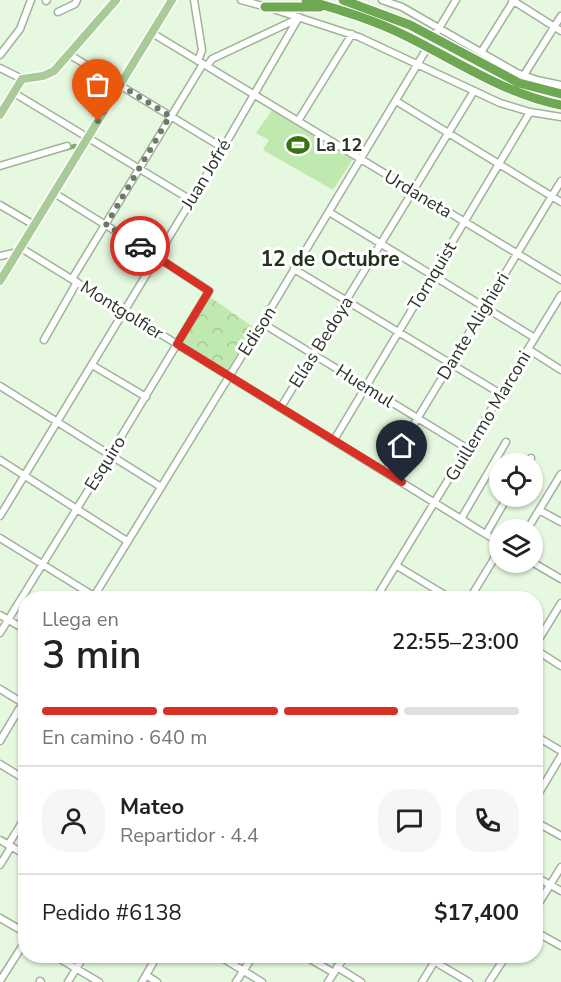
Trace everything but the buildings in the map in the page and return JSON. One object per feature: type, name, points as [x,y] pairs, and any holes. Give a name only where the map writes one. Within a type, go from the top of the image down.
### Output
[{"type":"highway","points":[[306,0],[392,29],[512,90],[561,105]]},
{"type":"highway","points":[[343,0],[390,17],[433,37],[519,82],[561,94]]},
{"type":"highway","points":[[265,7],[328,7]]},
{"type":"main road","points":[[0,115],[22,79],[50,74],[70,55],[116,0]]},
{"type":"main road","points":[[0,281],[172,0]]},
{"type":"street","points":[[0,55],[20,29],[31,0]]},
{"type":"street","points":[[58,12],[75,4],[77,0]]},
{"type":"street","points":[[194,0],[203,63]]},
{"type":"street","points":[[241,0],[352,34],[418,63],[500,104],[561,117]]},
{"type":"street","points":[[382,0],[399,3],[524,75],[561,85]]},
{"type":"street","points":[[433,37],[456,0]]},
{"type":"street","points":[[482,51],[513,0],[561,31]]},
{"type":"street","points":[[524,75],[561,16]]},
{"type":"street","points":[[44,340],[74,280],[203,63],[294,22],[299,17]]},
{"type":"street","name":"Juan Jofré","points":[[0,516],[223,148],[299,17]]},
{"type":"street","name":"Urdaneta","points":[[152,33],[561,280]]},
{"type":"street","points":[[298,121],[352,34]]},
{"type":"street","name":"Edison","points":[[99,591],[127,541],[362,159],[433,37]]},
{"type":"street","points":[[70,55],[223,148]]},
{"type":"street","points":[[0,68],[22,79]]},
{"type":"street","name":"Elías Bedoya","points":[[281,407],[474,91]]},
{"type":"street","points":[[14,93],[191,200]]},
{"type":"street","points":[[396,101],[561,202]]},
{"type":"street","name":"Tornquist","points":[[334,440],[530,112]]},
{"type":"street","points":[[0,166],[67,146]]},
{"type":"street","name":"Dante Alighieri","points":[[385,472],[561,181]]},
{"type":"street","points":[[54,194],[157,257]]},
{"type":"street","points":[[0,204],[34,225]]},
{"type":"street","points":[[329,212],[535,338]]},
{"type":"street","points":[[0,256],[19,250]]},
{"type":"street","name":"Montgolfier","points":[[19,250],[74,280],[489,536]]},
{"type":"street","name":"Esquiro","points":[[26,591],[209,291],[157,257]]},
{"type":"street","points":[[294,269],[501,394]]},
{"type":"street","name":"Guillermo Marconi","points":[[381,591],[528,349],[559,304],[561,295]]},
{"type":"street","name":"Huemul","points":[[262,323],[468,449]]},
{"type":"street","points":[[528,349],[561,370]]},
{"type":"street","points":[[92,365],[146,397]]},
{"type":"street","points":[[0,396],[2,387],[161,487]]},
{"type":"street","points":[[461,519],[506,442]]},
{"type":"street","points":[[0,460],[127,541]]},
{"type":"street","points":[[534,519],[561,474]]},
{"type":"street","points":[[486,534],[502,507]]},
{"type":"street","points":[[539,510],[561,522]]},
{"type":"street","points":[[0,538],[84,591]]},
{"type":"street","points":[[397,566],[438,591]]},
{"type":"street","points":[[474,591],[489,567]]},
{"type":"street","points":[[543,568],[561,579]]},
{"type":"street","points":[[543,633],[561,603]]},
{"type":"street","name":"Esquiro","points":[[0,633],[18,604]]},
{"type":"street","points":[[0,615],[18,626]]},
{"type":"street","points":[[543,654],[561,666]]},
{"type":"street","points":[[0,689],[18,700]]},
{"type":"street","points":[[0,741],[18,711]]},
{"type":"street","points":[[543,740],[561,751]]},
{"type":"street","points":[[543,786],[561,756]]},
{"type":"street","points":[[0,764],[18,775]]},
{"type":"street","points":[[543,826],[561,836]]},
{"type":"street","points":[[0,865],[18,831]]},
{"type":"street","points":[[0,840],[18,850]]},
{"type":"street","points":[[543,896],[561,867]]},
{"type":"street","points":[[543,881],[561,891]]},
{"type":"street","points":[[0,918],[18,928]]},
{"type":"street","points":[[543,936],[561,946]]},
{"type":"street","points":[[0,981],[18,952]]},
{"type":"street","points":[[67,963],[99,982]]},
{"type":"street","points":[[68,982],[79,963]]},
{"type":"street","points":[[142,982],[153,963]]},
{"type":"street","points":[[231,963],[262,982]]},
{"type":"street","points":[[236,982],[248,963]]},
{"type":"street","points":[[320,963],[361,982]]},
{"type":"street","points":[[328,982],[340,963]]},
{"type":"street","points":[[422,982],[433,963]]},
{"type":"street","points":[[443,963],[469,982]]},
{"type":"street","points":[[489,982],[501,963]]},
{"type":"street","points":[[146,975],[157,982]]},
{"type":"green space","name":"La 12","points":[[273,109],[353,159],[333,190],[263,150],[269,140],[256,133]]},
{"type":"green space","points":[[210,297],[253,327],[228,370],[181,342]]},
{"type":"waterway","points":[[64,149],[75,146]]},
{"type":"way so far","points":[[98,121],[120,85],[170,116],[106,225],[140,246]]},
{"type":"place","name":"La 12","points":[[298,145]]},
{"type":"district","name":"12 de Octubre","points":[[330,259]]},
{"type":"route","points":[[140,246],[209,291],[177,344],[402,482]]}]
